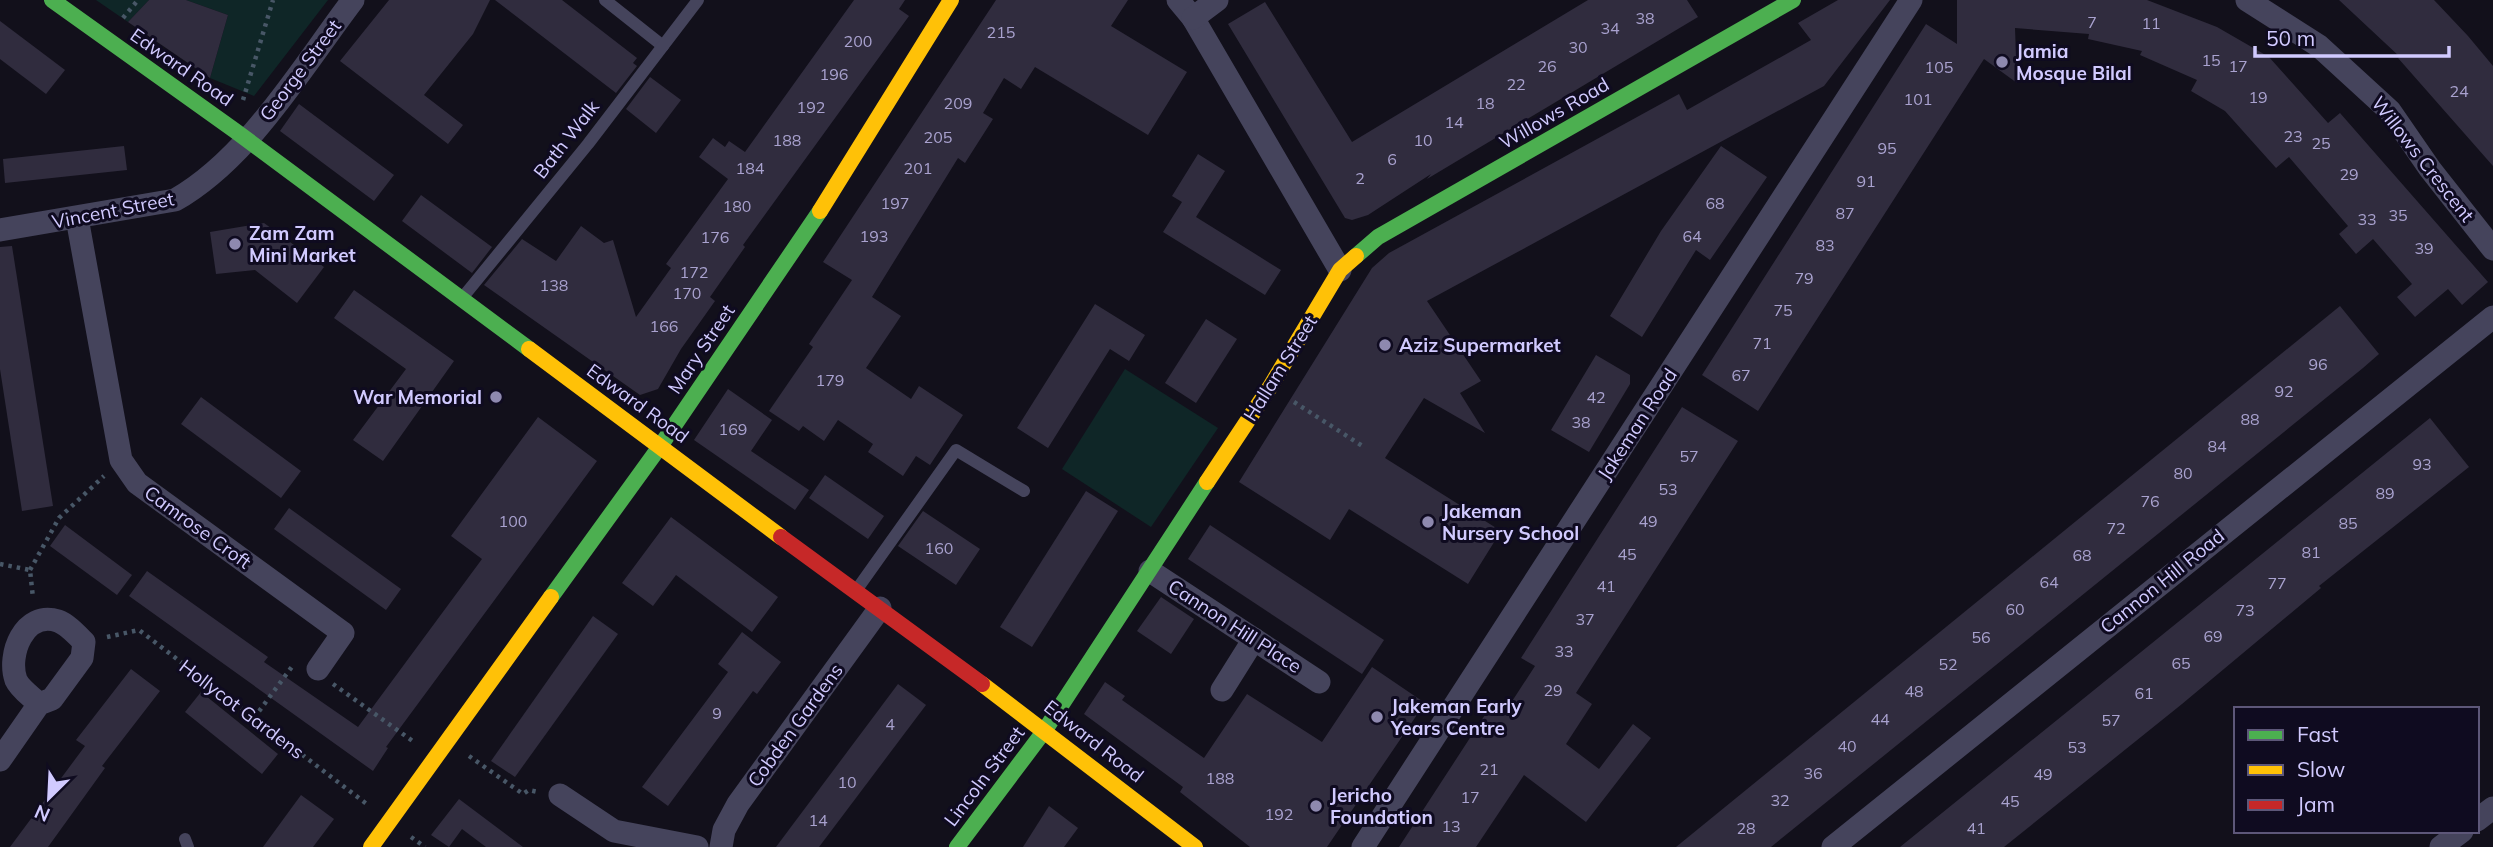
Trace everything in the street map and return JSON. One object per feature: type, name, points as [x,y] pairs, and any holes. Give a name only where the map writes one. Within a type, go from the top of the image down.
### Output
[{"type":"street","name":"Edward Road","points":[[52,0],[661,445],[855,592],[1045,730],[1195,847]]},
{"type":"street","name":"George Street","points":[[240,135],[353,0]]},
{"type":"street","name":"Mary Street","points":[[371,847],[661,445],[830,197],[951,0]]},
{"type":"street","points":[[1178,0],[1193,18],[1340,270]]},
{"type":"street","points":[[1193,18],[1217,0]]},
{"type":"street","name":"Willows Road","points":[[1340,270],[1378,237],[1793,0]]},
{"type":"street","name":"Jakeman Road","points":[[1363,847],[1911,0]]},
{"type":"street","name":"Willows Crescent","points":[[2247,0],[2319,46],[2390,111],[2430,169],[2493,249]]},
{"type":"street","name":"Vincent Street","points":[[0,230],[175,200],[197,188],[240,135]]},
{"type":"street","name":"Camrose Croft","points":[[77,218],[121,460],[137,483],[343,633],[318,669]]},
{"type":"street","name":"Hallam Street","points":[[1045,730],[1270,387],[1340,270]]},
{"type":"street","name":"Cannon Hill Road","points":[[1833,847],[2493,317]]},
{"type":"street","name":"Cannon Hill Place","points":[[1150,571],[1319,682]]},
{"type":"street","name":"Cobden Gardens","points":[[721,847],[724,830],[737,804],[880,608]]},
{"type":"street","points":[[0,760],[39,704],[52,699],[82,658],[83,642],[58,621],[35,623],[27,628],[18,642],[13,659],[17,682],[39,704]]},
{"type":"street","points":[[1222,690],[1254,639]]},
{"type":"street","name":"Lincoln Street","points":[[957,847],[1045,730]]},
{"type":"street","points":[[559,795],[614,831],[697,847]]},
{"type":"street","points":[[2441,847],[2459,833]]},
{"type":"lane","points":[[605,0],[663,46]]},
{"type":"lane","name":"Bath Walk","points":[[461,300],[698,0]]},
{"type":"lane","points":[[855,592],[956,450],[1024,491]]},
{"type":"path","points":[[240,135],[273,0]]},
{"type":"path","points":[[1270,387],[1364,447]]},
{"type":"path","points":[[35,623],[30,570],[59,518],[121,460]]},
{"type":"path","points":[[0,564],[30,570]]},
{"type":"path","name":"Hollycot Gardens","points":[[83,642],[139,630],[391,822]]},
{"type":"path","points":[[254,718],[299,658],[318,669],[334,685],[437,759]]},
{"type":"path","points":[[448,742],[523,794],[529,790],[559,795]]},
{"type":"green space","points":[[96,0],[149,0],[128,22]]},
{"type":"green space","points":[[186,0],[328,0],[254,96],[210,78],[228,15]]},
{"type":"green space","points":[[1125,369],[1218,428],[1151,527],[1062,469]]},
{"type":"building","points":[[149,0],[186,0],[228,15],[210,78],[128,22]]},
{"type":"building","points":[[389,0],[490,0],[473,34],[424,95],[463,125],[448,144],[340,61]]},
{"type":"building","points":[[495,0],[562,0],[637,58],[633,63],[637,66],[616,93]]},
{"type":"building","points":[[854,0],[905,0],[899,9],[909,16],[743,245],[745,247],[710,297],[715,301],[681,349],[658,389],[640,395],[484,285],[522,239],[556,261],[581,226],[604,243],[613,240],[636,317],[671,268],[666,264],[728,179],[699,157],[713,138],[725,147],[729,141],[745,152]]},
{"type":"building","points":[[996,0],[1128,0],[1111,26],[1187,72],[1148,135],[1035,67],[1021,89],[1004,78],[983,113],[993,119],[965,163],[958,158],[872,297],[901,316],[866,368],[911,399],[919,386],[963,415],[930,465],[916,456],[903,476],[868,452],[873,444],[838,420],[824,441],[803,426],[799,431],[769,411],[813,347],[809,344],[852,280],[823,262]]},
{"type":"building","points":[[1588,0],[1687,0],[1698,17],[1427,179],[1431,174],[1368,215],[1352,220],[1345,218],[1228,24],[1265,2],[1352,142]]},
{"type":"building","points":[[1838,0],[1890,0],[1824,86],[1427,301],[1481,381],[1460,393],[1485,433],[1424,398],[1385,458],[1501,531],[1468,584],[1349,509],[1330,540],[1239,482],[1372,268],[1389,253],[1679,94],[1687,110],[1811,40],[1798,23]]},
{"type":"building","points":[[1957,0],[2147,0],[2217,27],[2269,57],[2328,123],[2340,113],[2488,282],[2462,305],[2448,289],[2415,317],[2397,297],[2412,284],[2373,239],[2356,254],[2339,234],[2348,226],[2289,157],[2276,168],[2225,111],[2191,91],[2197,80],[2140,55],[2142,51],[2088,39],[2089,34],[2015,28],[2017,83],[1984,59],[1758,411],[1702,375],[1926,24],[1957,44]]},
{"type":"building","points":[[2339,0],[2434,0],[2468,36],[2493,66],[2493,166],[2398,58],[2400,57]]},
{"type":"building","points":[[0,21],[65,70],[46,94],[0,59]]},
{"type":"building","points":[[650,77],[681,100],[656,133],[626,109]]},
{"type":"building","points":[[299,104],[394,175],[374,201],[280,131]]},
{"type":"building","points":[[124,146],[127,170],[5,183],[3,159]]},
{"type":"building","points":[[1721,146],[1767,177],[1710,260],[1696,250],[1642,337],[1610,316],[1661,231]]},
{"type":"building","points":[[1198,154],[1225,171],[1196,217],[1281,270],[1265,295],[1163,232],[1182,202],[1172,196]]},
{"type":"building","points":[[421,195],[492,247],[472,273],[402,221]]},
{"type":"building","points":[[264,223],[324,267],[297,303],[255,270],[216,274],[210,232]]},
{"type":"building","points":[[12,246],[53,506],[22,511],[0,369],[0,247]]},
{"type":"building","points":[[354,290],[454,361],[383,461],[353,440],[406,369],[334,318]]},
{"type":"building","points":[[1095,304],[1145,335],[1129,361],[1110,349],[1048,448],[1017,428]]},
{"type":"building","points":[[2340,306],[2379,354],[2363,368],[1771,847],[1676,847]]},
{"type":"building","points":[[1206,319],[1237,339],[1196,403],[1165,383]]},
{"type":"building","points":[[1596,355],[1630,375],[1630,384],[1589,452],[1551,430]]},
{"type":"building","points":[[728,389],[772,420],[751,451],[809,490],[795,510],[694,440]]},
{"type":"building","points":[[201,397],[301,471],[281,498],[181,424]]},
{"type":"building","points":[[1682,407],[1738,441],[1576,693],[1592,704],[1566,744],[1599,769],[1633,724],[1651,738],[1586,822],[1524,775],[1476,847],[1399,847],[1494,701],[1507,709],[1535,666],[1521,658]]},
{"type":"building","points":[[538,417],[597,461],[386,747],[388,748],[373,771],[129,596],[147,571],[268,657],[264,662],[358,727],[482,559],[451,536]]},
{"type":"building","points":[[2430,418],[2469,467],[2319,586],[2321,588],[2182,704],[2004,847],[1900,847]]},
{"type":"building","points":[[825,475],[884,516],[868,539],[809,498]]},
{"type":"building","points":[[1086,491],[1118,511],[1032,647],[1000,627]]},
{"type":"building","points":[[289,508],[401,589],[386,610],[274,529]]},
{"type":"building","points":[[923,511],[980,549],[956,585],[898,546]]},
{"type":"building","points":[[671,517],[778,597],[752,632],[676,575],[653,606],[622,583]]},
{"type":"building","points":[[65,525],[132,575],[117,595],[50,546]]},
{"type":"building","points":[[1210,525],[1384,640],[1362,674],[1188,559]]},
{"type":"building","points":[[1161,597],[1194,619],[1171,654],[1137,631]]},
{"type":"building","points":[[593,616],[618,634],[515,777],[491,761]]},
{"type":"building","points":[[742,632],[781,662],[757,694],[753,691],[668,806],[642,787],[728,672],[718,664]]},
{"type":"building","points":[[1372,667],[1425,703],[1327,847],[1250,847],[1180,792],[1183,787],[1084,714],[1105,682],[1125,696],[1122,700],[1204,758],[1247,694],[1322,742]]},
{"type":"building","points":[[131,669],[160,691],[102,766],[105,768],[48,847],[10,847],[85,746],[76,740]]},
{"type":"building","points":[[898,684],[926,705],[819,847],[776,847]]},
{"type":"building","points":[[201,692],[278,754],[262,774],[185,712]]},
{"type":"building","points":[[301,795],[334,819],[313,847],[263,847]]},
{"type":"building","points":[[459,799],[523,847],[486,847],[462,829],[449,847],[431,835]]},
{"type":"building","points":[[1049,806],[1078,828],[1064,847],[1023,847]]},
{"type":"traffic: fast","points":[[52,0],[234,130],[529,349]]},
{"type":"traffic: fast","points":[[1356,256],[1378,237],[1793,0]]},
{"type":"traffic: fast","points":[[551,597],[661,445],[820,211]]},
{"type":"traffic: fast","points":[[957,847],[1045,730],[1207,482]]},
{"type":"traffic: slow","points":[[820,211],[951,0]]},
{"type":"traffic: slow","points":[[1207,482],[1270,387],[1340,270],[1356,256]]},
{"type":"traffic: slow","points":[[529,349],[781,537]]},
{"type":"traffic: slow","points":[[371,847],[551,597]]},
{"type":"traffic: slow","points":[[982,684],[1195,847]]},
{"type":"traffic: jam","points":[[781,537],[982,684]]},
{"type":"place","name":"Jamia Mosque Bilal","points":[[2002,62]]},
{"type":"place","name":"Zam Zam Mini Market","points":[[235,244]]},
{"type":"place","name":"Aziz Supermarket","points":[[1385,345]]},
{"type":"place","name":"War Memorial","points":[[496,397]]},
{"type":"place","name":"Jakeman Nursery School","points":[[1428,522]]},
{"type":"place","name":"Jakeman Early Years Centre","points":[[1377,717]]},
{"type":"place","name":"Jericho Foundation","points":[[1316,806]]}]
